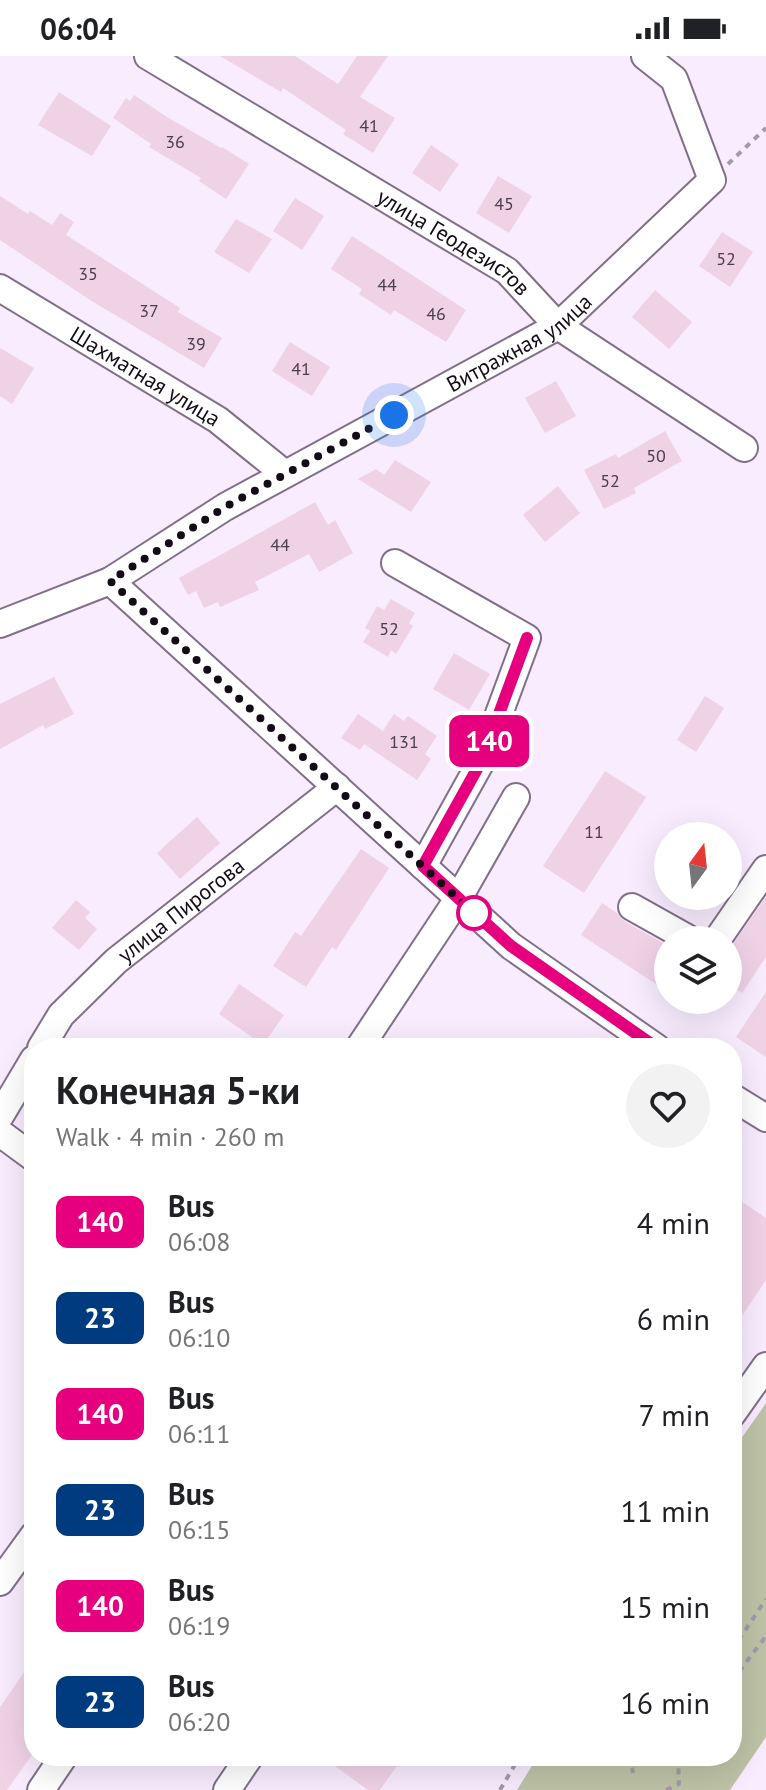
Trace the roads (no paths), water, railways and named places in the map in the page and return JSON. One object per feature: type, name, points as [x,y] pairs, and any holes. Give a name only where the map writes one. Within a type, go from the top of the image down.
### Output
[{"type":"street","name":"улица Геодезистов","points":[[148,56],[507,271],[558,326],[744,448]]},
{"type":"street","name":"Витражная улица","points":[[0,624],[110,581],[225,507],[558,326],[712,180],[674,79],[645,56]]},
{"type":"street","name":"Шахматная улица","points":[[0,288],[218,420],[285,474]]},
{"type":"street","points":[[395,563],[527,638],[482,760],[423,866]]},
{"type":"street","points":[[110,581],[511,946],[643,1038]]},
{"type":"street","name":"улица Пирогова","points":[[47,1038],[61,1015],[116,961],[337,787]]},
{"type":"street","points":[[366,1038],[458,899],[516,797]]},
{"type":"street","points":[[727,926],[766,869]]},
{"type":"street","points":[[632,907],[666,926]]},
{"type":"street","points":[[0,1116],[24,1076]]},
{"type":"street","points":[[742,1103],[766,1118]]},
{"type":"street","points":[[0,1133],[24,1151]]},
{"type":"street","points":[[742,1400],[766,1366]]},
{"type":"street","points":[[0,1582],[24,1549]]},
{"type":"street","points":[[41,1790],[57,1766]]},
{"type":"street","points":[[227,1790],[243,1766]]}]
